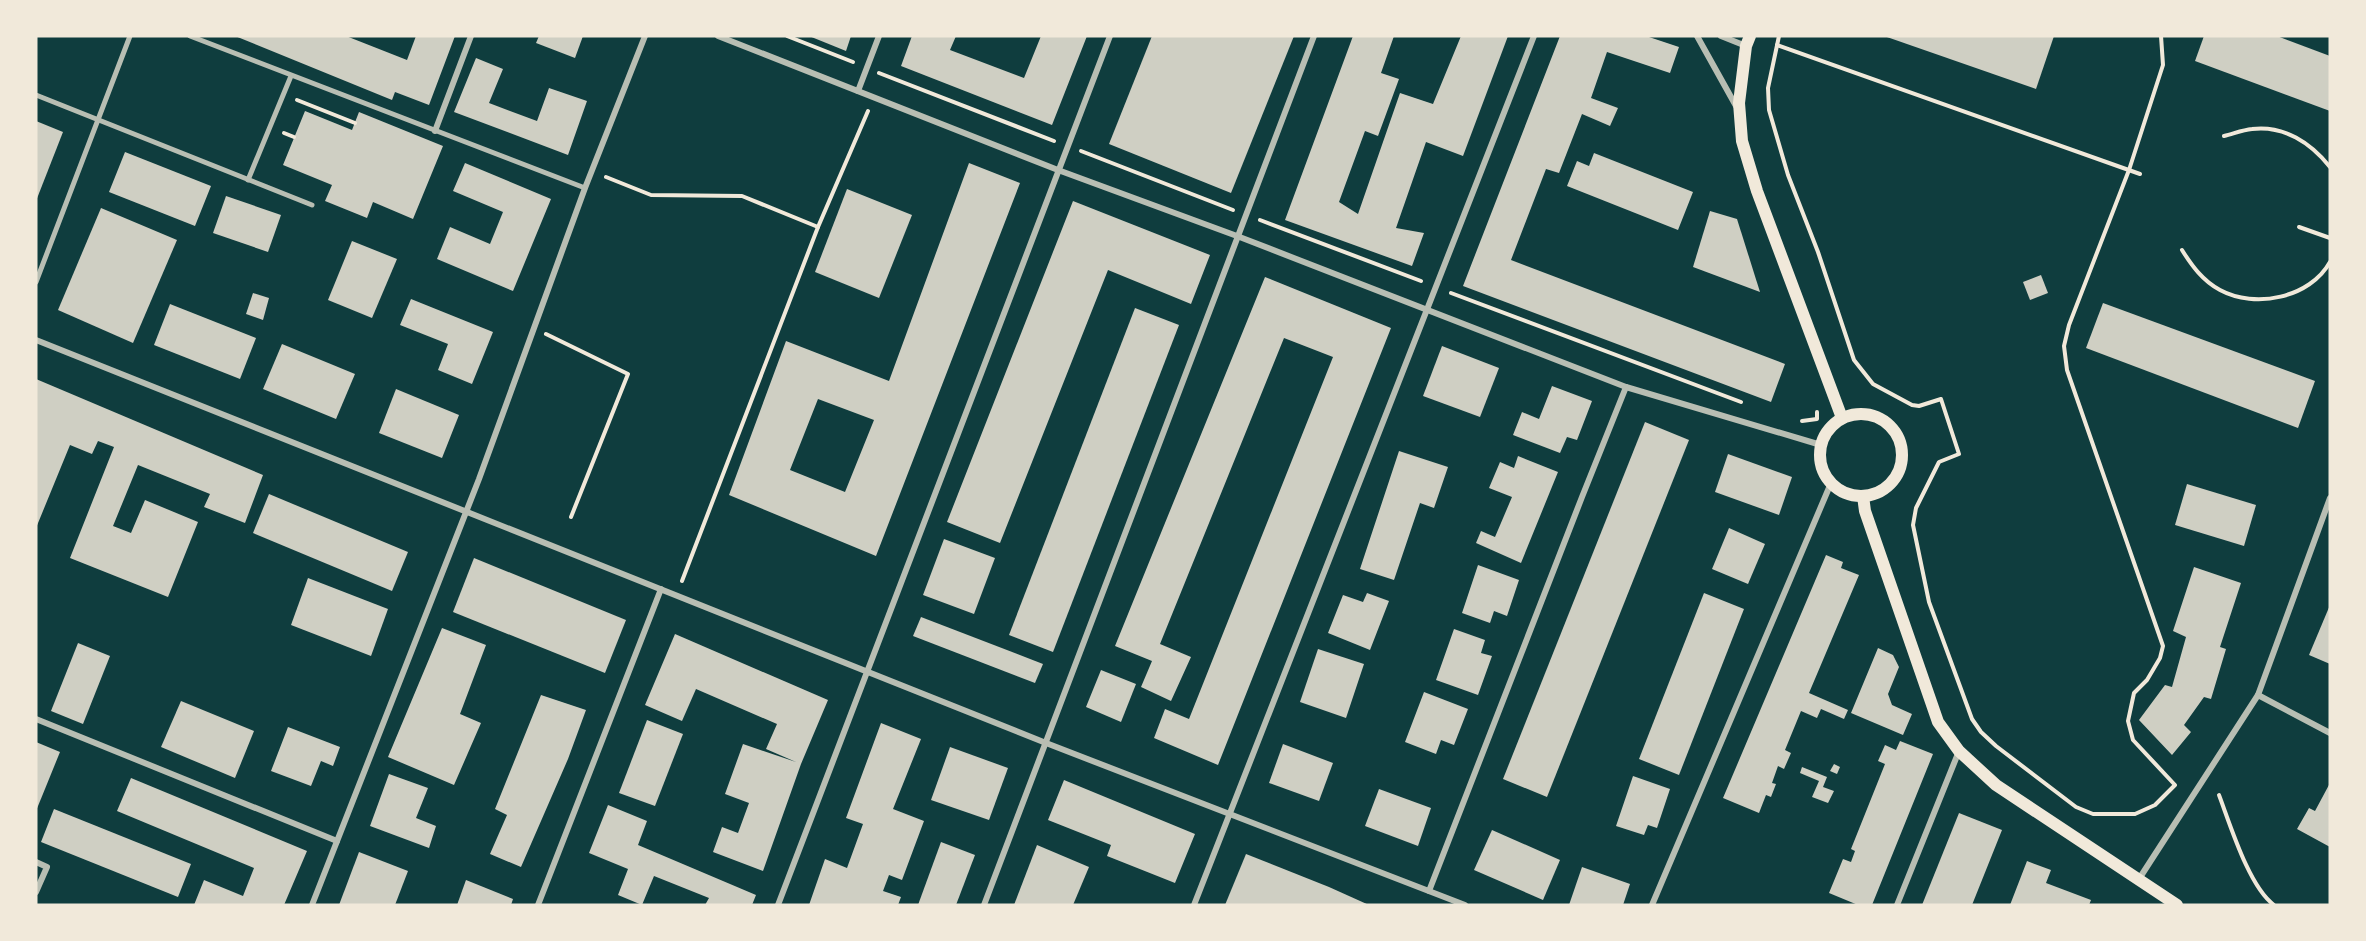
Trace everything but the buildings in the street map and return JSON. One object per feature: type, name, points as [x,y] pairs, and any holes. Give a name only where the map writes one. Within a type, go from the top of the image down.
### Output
[{"type":"main road","points":[[1748,41],[1739,103],[1742,141],[1757,191],[1842,418]]},
{"type":"main road","points":[[1854,414],[1867,414],[1879,418],[1897,436],[1901,448],[1899,468],[1888,485],[1876,493],[1863,496],[1852,495],[1831,483],[1823,472],[1820,458],[1821,445],[1833,425],[1842,418],[1854,414]]},
{"type":"main road","points":[[1863,496],[1865,511],[1938,723],[1959,751],[1996,785],[2177,905]]},
{"type":"street","points":[[36,282],[130,36]]},
{"type":"street","points":[[190,36],[585,188]]},
{"type":"street","points":[[435,130],[471,36]]},
{"type":"street","points":[[312,905],[467,511],[585,188],[645,36]]},
{"type":"street","points":[[718,36],[1058,170],[1237,236],[1626,387],[1821,445]]},
{"type":"street","points":[[858,91],[879,36]]},
{"type":"street","points":[[778,905],[1110,36]]},
{"type":"street","points":[[984,905],[1314,36]]},
{"type":"street","points":[[1194,905],[1534,36]]},
{"type":"street","points":[[1697,36],[1740,113]]},
{"type":"street","points":[[1721,36],[1748,41]]},
{"type":"street","points":[[248,180],[291,76]]},
{"type":"street","points":[[36,95],[312,205]]},
{"type":"street","points":[[36,340],[1046,742],[1465,905]]},
{"type":"street","points":[[1430,891],[1577,508],[1626,387]]},
{"type":"street","points":[[1652,905],[1831,483]]},
{"type":"street","points":[[2139,879],[2258,695],[2330,498]]},
{"type":"street","points":[[538,905],[661,589]]},
{"type":"street","points":[[2258,695],[2330,733]]},
{"type":"street","points":[[36,719],[337,840]]},
{"type":"street","points":[[1897,905],[1959,751]]},
{"type":"street","points":[[36,862],[47,867],[36,892]]},
{"type":"path","points":[[787,36],[1067,146],[1742,402]]},
{"type":"path","points":[[1779,36],[1768,88],[1772,122],[1788,175],[1818,252],[1854,360],[1873,384],[1912,405],[1919,406],[1941,399],[1959,454],[1939,462],[1916,508],[1913,525],[1929,602],[1972,719],[1995,746],[2076,807],[2092,814],[2106,815],[2134,814],[2155,805],[2175,785],[2133,740],[2128,721],[2134,693],[2160,658],[2163,646],[2067,370],[2064,346],[2069,325],[2129,170],[2163,65],[2161,36]]},
{"type":"path","points":[[1777,45],[2140,174]]},
{"type":"path","points":[[284,94],[355,123]]},
{"type":"path","points":[[677,595],[818,227],[874,97]]},
{"type":"path","points":[[2224,136],[2252,129],[2276,130],[2299,138],[2319,153],[2330,167]]},
{"type":"path","points":[[592,171],[651,195],[742,196],[818,227]]},
{"type":"path","points":[[2299,227],[2330,238]]},
{"type":"path","points":[[2182,250],[2197,272],[2220,290],[2248,299],[2277,298],[2305,287],[2327,268],[2330,262]]},
{"type":"path","points":[[535,328],[628,374],[571,517]]},
{"type":"path","points":[[1821,362],[1851,351]]},
{"type":"path","points":[[1792,419],[1801,422],[1817,419],[1815,406]]},
{"type":"path","points":[[2219,795],[2255,880],[2265,898],[2274,905]]}]
